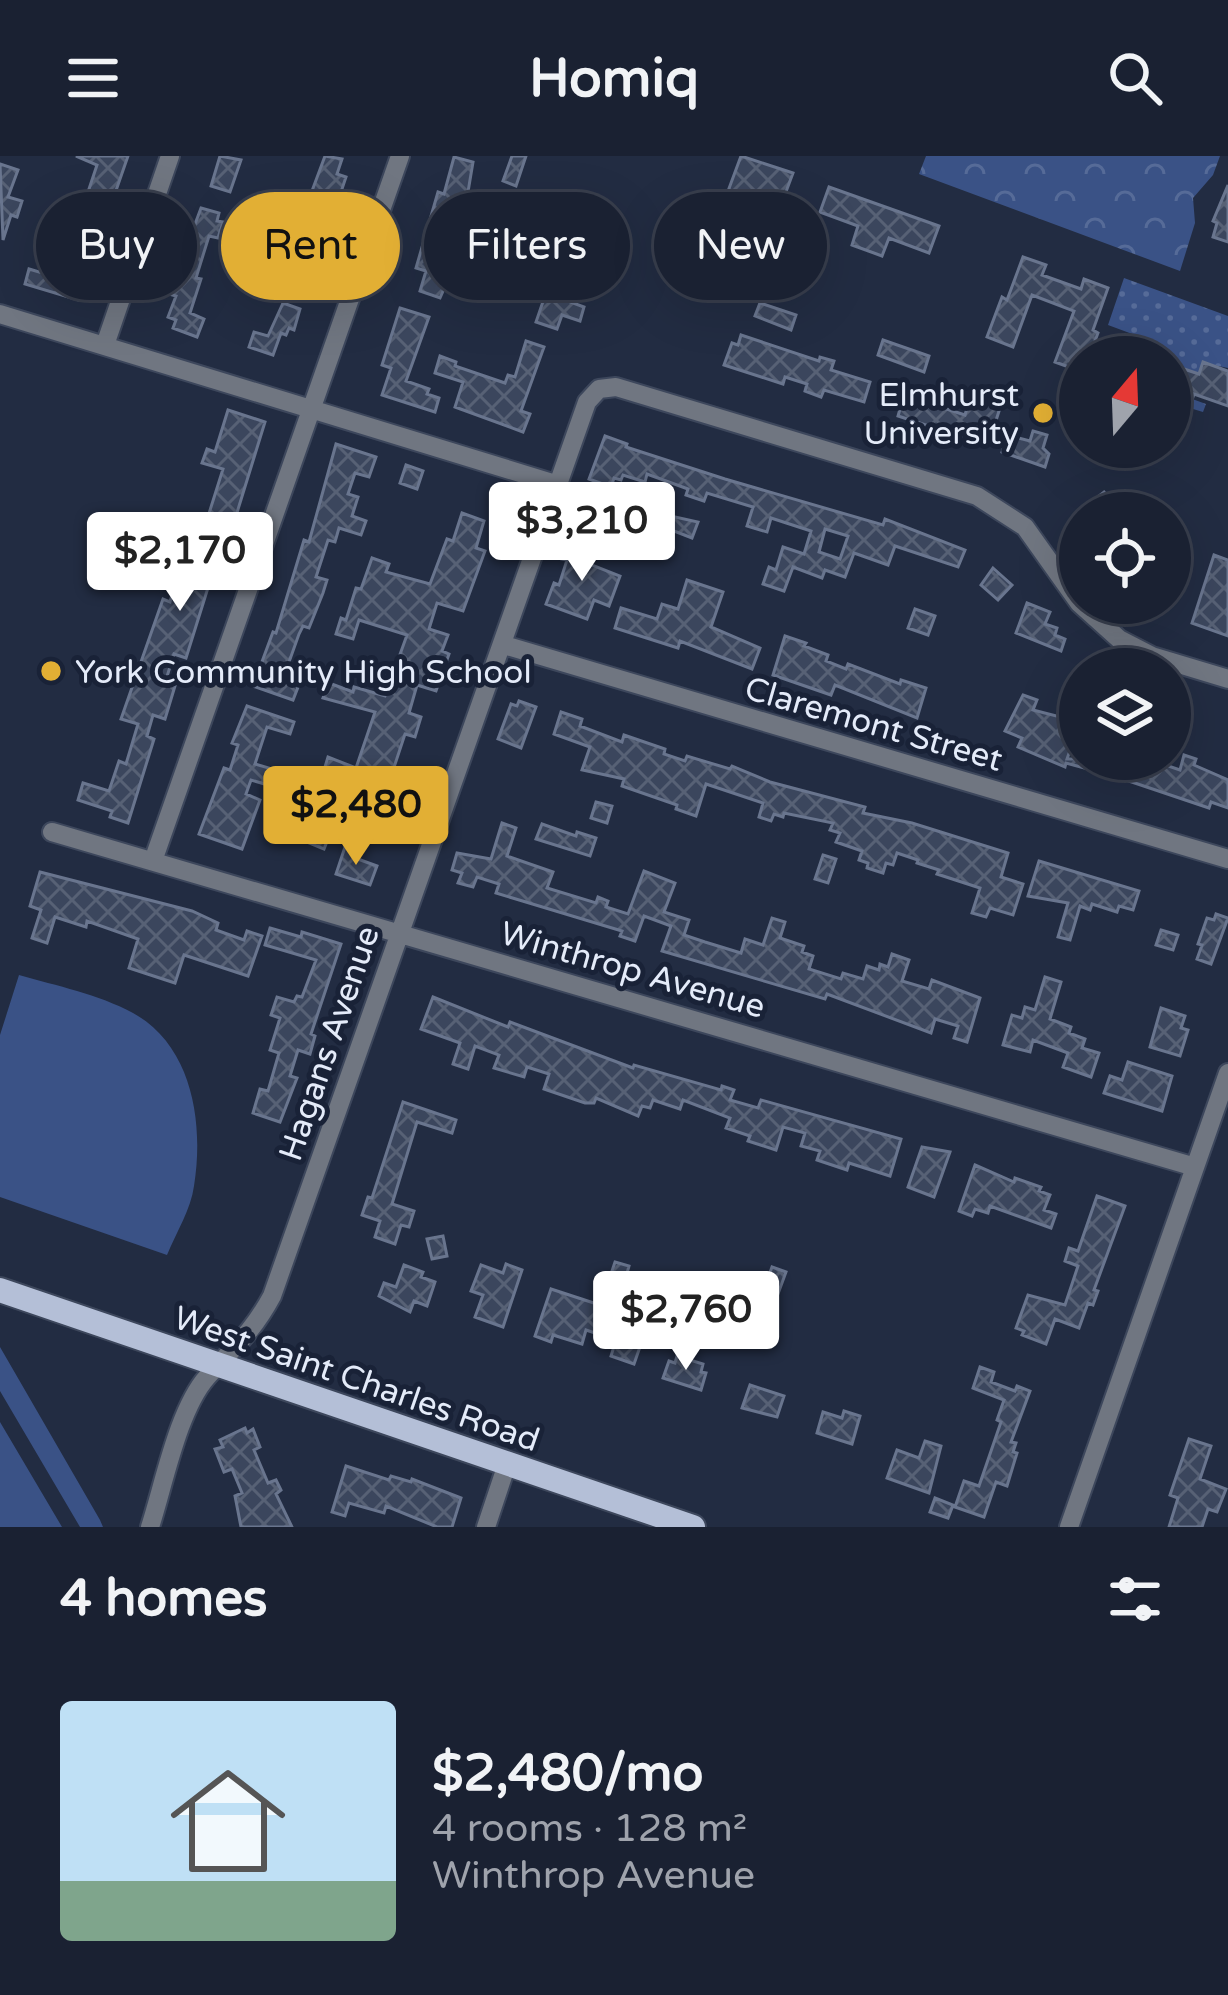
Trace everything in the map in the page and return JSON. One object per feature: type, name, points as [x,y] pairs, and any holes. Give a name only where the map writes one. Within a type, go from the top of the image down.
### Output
[{"type":"main road","name":"West Saint Charles Road","points":[[0,1290],[693,1527]]},
{"type":"street","points":[[105,345],[170,156]]},
{"type":"street","points":[[153,861],[400,156]]},
{"type":"street","points":[[0,314],[559,485]]},
{"type":"street","name":"Hagans Avenue","points":[[150,1527],[190,1405],[207,1377],[254,1329],[272,1296],[587,402],[599,389],[616,387],[977,496],[1025,527],[1079,603],[1119,639],[1152,656],[1228,679]]},
{"type":"street","name":"Claremont Street","points":[[504,645],[1228,859]]},
{"type":"street","name":"Winthrop Avenue","points":[[52,832],[1195,1167]]},
{"type":"street","points":[[1069,1527],[1228,1073]]},
{"type":"street","points":[[487,1527],[507,1464]]},
{"type":"green space","points":[[926,156],[1220,156],[1213,175],[1193,198],[1195,223],[1180,271],[919,174]]},
{"type":"green space","points":[[1124,278],[1228,316],[1228,368],[1203,363],[1199,374],[1191,371],[1191,336],[1138,336],[1108,325]]},
{"type":"green space","points":[[1191,399],[1206,404],[1203,412],[1191,408]]},
{"type":"green space","points":[[19,975],[133,1013],[153,1027],[181,1066],[195,1113],[197,1162],[190,1203],[167,1255],[0,1197],[0,1035]]},
{"type":"green space","points":[[0,1347],[103,1527],[80,1527],[0,1391]]},
{"type":"green space","points":[[0,1422],[62,1527],[0,1527]]},
{"type":"building","points":[[76,156],[128,156],[116,192],[88,192],[97,165]]},
{"type":"building","points":[[220,156],[241,160],[230,192],[211,186]]},
{"type":"building","points":[[325,156],[342,159],[337,174],[346,177],[341,192],[312,192]]},
{"type":"building","points":[[512,156],[526,156],[516,186],[503,181]]},
{"type":"building","points":[[741,156],[793,173],[786,192],[728,192]]},
{"type":"building","points":[[454,157],[473,162],[468,192],[445,192]]},
{"type":"building","points":[[0,164],[18,170],[8,197],[22,201],[17,217],[11,215],[3,240]]},
{"type":"building","points":[[1228,185],[1228,242],[1213,237],[1217,223],[1213,221]]},
{"type":"building","points":[[829,187],[939,226],[929,253],[889,238],[882,256],[852,245],[858,226],[827,215]]},
{"type":"building","points":[[201,208],[219,213],[221,228],[218,238],[209,236],[197,275]]},
{"type":"building","points":[[424,240],[424,270],[416,268]]},
{"type":"building","points":[[1023,257],[1046,265],[1042,275],[1081,289],[1084,279],[1108,288],[1093,330],[1097,336],[1065,336],[1074,311],[1032,295],[1013,347],[987,337],[1002,297],[1007,300]]},
{"type":"building","points":[[29,269],[36,271],[36,287],[25,284]]},
{"type":"building","points":[[174,300],[194,300],[190,313],[204,319],[197,337],[173,328],[176,320],[168,317]]},
{"type":"building","points":[[544,300],[565,300],[584,307],[580,321],[562,315],[557,329],[536,322]]},
{"type":"building","points":[[283,303],[300,309],[294,330],[281,333],[273,355],[249,347],[254,332],[268,336]]},
{"type":"building","points":[[760,303],[796,315],[791,330],[755,316]]},
{"type":"building","points":[[400,308],[429,317],[406,381],[439,398],[435,412],[382,395],[391,368],[382,365]]},
{"type":"building","points":[[741,335],[819,361],[820,357],[834,361],[831,370],[870,382],[864,402],[824,390],[821,397],[805,391],[807,384],[785,377],[783,384],[724,365],[732,343],[738,345]]},
{"type":"building","points":[[883,340],[929,356],[924,372],[878,355]]},
{"type":"building","points":[[526,341],[544,347],[521,411],[530,414],[523,432],[455,407],[463,382],[435,373],[440,356],[505,383],[508,375],[515,377]]},
{"type":"building","points":[[1203,362],[1228,371],[1228,406],[1194,394],[1191,400],[1191,371],[1199,374]]},
{"type":"building","points":[[904,395],[965,415],[969,401],[1000,408],[990,439],[974,434],[972,440],[898,416]]},
{"type":"building","points":[[228,410],[265,422],[186,658],[174,654],[165,683],[175,686],[165,719],[153,715],[147,736],[154,739],[128,823],[110,817],[112,811],[78,800],[83,783],[109,791],[119,761],[126,764],[138,724],[121,719],[163,599],[170,602],[179,570],[188,573],[200,542],[223,469],[202,463],[207,449],[215,452]]},
{"type":"building","points":[[1033,431],[1047,435],[1045,467],[1002,452],[1007,435],[1030,441]]},
{"type":"building","points":[[605,436],[725,479],[883,525],[885,519],[965,550],[958,567],[895,546],[888,565],[854,553],[845,577],[825,570],[822,578],[793,567],[784,591],[763,584],[769,567],[776,570],[783,547],[804,554],[811,531],[771,518],[767,532],[747,526],[753,507],[707,493],[704,501],[686,495],[688,489],[647,474],[645,482],[623,475],[621,480],[614,478],[611,487],[589,479]],"holes":[[[825,529],[848,536],[840,559],[819,552]]]},
{"type":"building","points":[[336,444],[376,457],[369,477],[355,473],[348,494],[358,497],[352,516],[366,521],[361,535],[339,528],[335,542],[328,540],[316,577],[327,580],[323,593],[309,628],[303,626],[299,634],[284,676],[300,682],[293,700],[253,686],[276,633],[304,540],[309,542]]},
{"type":"building","points":[[406,465],[423,471],[417,489],[400,483]]},
{"type":"building","points":[[462,513],[484,521],[476,548],[485,551],[463,611],[437,603],[429,629],[448,635],[442,651],[449,654],[436,691],[417,685],[409,713],[421,717],[415,737],[405,734],[374,828],[344,817],[347,810],[315,800],[328,757],[356,768],[375,712],[323,698],[329,683],[385,696],[407,635],[359,620],[353,639],[336,634],[372,558],[389,564],[386,572],[430,584]]},
{"type":"building","points":[[657,513],[698,522],[692,538],[653,523]]},
{"type":"building","points":[[568,542],[589,549],[584,562],[620,576],[609,606],[594,600],[587,619],[546,604],[554,583],[559,585]]},
{"type":"building","points":[[1214,555],[1228,560],[1228,636],[1192,623]]},
{"type":"building","points":[[993,568],[1012,585],[998,600],[981,585]]},
{"type":"building","points":[[687,580],[723,592],[711,627],[760,648],[752,669],[680,641],[678,648],[615,628],[621,608],[657,619],[662,604],[678,609]]},
{"type":"building","points":[[1027,603],[1050,612],[1045,624],[1057,628],[1055,635],[1065,639],[1059,650],[1016,633]]},
{"type":"building","points":[[915,609],[935,616],[928,635],[908,628]]},
{"type":"building","points":[[785,636],[806,643],[804,646],[828,655],[826,661],[846,669],[848,664],[900,684],[901,680],[926,688],[917,718],[835,685],[831,695],[773,675]]},
{"type":"building","points":[[1023,695],[1037,700],[1033,710],[1059,717],[1059,764],[1018,747],[1022,738],[1005,731]]},
{"type":"building","points":[[519,701],[536,707],[521,748],[498,739],[511,704],[517,706]]},
{"type":"building","points":[[247,706],[294,722],[290,734],[267,727],[255,764],[272,769],[268,785],[251,780],[246,794],[260,800],[242,849],[199,834],[224,768],[230,770],[238,745],[232,743]]},
{"type":"building","points":[[561,712],[582,719],[580,726],[622,742],[624,735],[685,761],[687,756],[732,766],[770,782],[865,807],[863,813],[1008,853],[1001,877],[1023,884],[1013,915],[990,908],[986,917],[972,913],[980,888],[937,874],[939,870],[897,853],[893,865],[886,863],[883,873],[867,868],[868,863],[859,860],[862,851],[836,842],[840,833],[830,830],[833,823],[784,813],[783,817],[774,814],[771,821],[759,817],[763,803],[706,784],[696,816],[622,786],[624,779],[582,770],[590,747],[554,734]]},
{"type":"building","points":[[1191,757],[1196,759],[1194,765],[1228,780],[1228,808],[1211,802],[1209,808],[1126,780],[1191,780]]},
{"type":"building","points":[[596,802],[612,806],[607,823],[591,818]]},
{"type":"building","points":[[316,823],[332,829],[324,849],[309,843]]},
{"type":"building","points":[[502,823],[516,828],[507,856],[553,872],[547,888],[596,903],[598,897],[608,901],[606,907],[628,914],[644,871],[675,883],[664,912],[689,920],[684,935],[741,953],[745,939],[763,945],[772,918],[785,922],[780,938],[804,946],[802,952],[813,956],[809,969],[841,979],[843,973],[863,979],[867,966],[888,967],[892,954],[909,960],[902,981],[929,989],[932,980],[980,998],[967,1042],[954,1038],[958,1026],[935,1019],[931,1033],[827,994],[825,999],[662,951],[671,926],[644,916],[635,941],[620,936],[622,931],[496,893],[499,884],[477,877],[473,887],[458,883],[462,873],[452,870],[457,853],[491,859]]},
{"type":"building","points":[[542,824],[596,838],[590,856],[536,839]]},
{"type":"building","points":[[345,847],[357,851],[355,858],[377,866],[370,885],[336,874]]},
{"type":"building","points":[[823,855],[836,859],[828,883],[815,879]]},
{"type":"building","points":[[1039,861],[1139,891],[1133,910],[1080,906],[1070,940],[1058,937],[1068,903],[1028,896]]},
{"type":"building","points":[[40,872],[192,911],[218,923],[216,930],[244,940],[247,931],[262,936],[248,976],[184,955],[175,983],[129,968],[138,939],[87,921],[86,927],[55,917],[47,943],[32,938],[41,910],[30,906]]},
{"type":"building","points":[[1216,914],[1228,918],[1211,964],[1197,959],[1202,945],[1198,944],[1207,918],[1214,920]]},
{"type":"building","points":[[270,928],[341,944],[311,1034],[315,1036],[310,1054],[298,1050],[290,1076],[297,1078],[280,1122],[253,1113],[260,1089],[268,1091],[279,1053],[270,1050],[280,1018],[271,1015],[277,997],[294,1002],[302,997],[316,960],[265,945]]},
{"type":"building","points":[[1161,930],[1178,935],[1173,950],[1156,945]]},
{"type":"building","points":[[1045,977],[1061,982],[1050,1019],[1085,1039],[1082,1048],[1099,1053],[1091,1077],[1063,1067],[1068,1053],[1033,1040],[1030,1052],[1003,1045],[1012,1015],[1022,1018],[1025,1007],[1035,1010]]},
{"type":"building","points":[[433,997],[633,1068],[734,1090],[730,1100],[758,1108],[761,1100],[901,1139],[890,1176],[849,1163],[847,1170],[817,1160],[820,1151],[801,1146],[805,1133],[783,1127],[776,1150],[748,1141],[750,1136],[726,1128],[730,1118],[683,1100],[680,1109],[653,1100],[650,1108],[642,1106],[638,1116],[596,1098],[594,1103],[585,1103],[544,1089],[549,1074],[527,1067],[524,1077],[494,1068],[499,1055],[475,1046],[468,1069],[453,1064],[460,1043],[421,1029]]},
{"type":"building","points":[[1161,1008],[1185,1016],[1181,1028],[1188,1030],[1180,1056],[1150,1047]]},
{"type":"building","points":[[1128,1062],[1172,1076],[1162,1111],[1104,1093],[1110,1076],[1122,1080]]},
{"type":"building","points":[[403,1102],[456,1120],[452,1133],[417,1122],[392,1204],[414,1211],[409,1227],[401,1225],[395,1244],[375,1237],[380,1221],[362,1215],[368,1197],[372,1198]]},
{"type":"building","points":[[922,1147],[950,1152],[934,1197],[908,1187]]},
{"type":"building","points":[[975,1165],[1014,1182],[1015,1178],[1041,1187],[1039,1191],[1050,1195],[1044,1210],[1056,1214],[1051,1228],[990,1206],[988,1213],[975,1209],[972,1216],[959,1211]]},
{"type":"building","points":[[1097,1196],[1125,1206],[1094,1290],[1098,1291],[1093,1305],[1088,1303],[1079,1328],[1055,1319],[1046,1344],[1022,1335],[1024,1331],[1016,1328],[1028,1295],[1065,1305],[1078,1266],[1065,1261],[1069,1248],[1078,1251]]},
{"type":"building","points":[[443,1236],[447,1256],[432,1259],[427,1239]]},
{"type":"building","points":[[615,1262],[629,1266],[623,1288],[608,1283]]},
{"type":"building","points":[[506,1264],[522,1270],[503,1327],[475,1317],[483,1295],[471,1291],[481,1265],[503,1273]]},
{"type":"building","points":[[404,1265],[435,1282],[427,1306],[414,1301],[410,1312],[379,1296],[384,1283],[396,1287]]},
{"type":"building","points":[[772,1267],[786,1272],[775,1302],[761,1297]]},
{"type":"building","points":[[551,1289],[649,1321],[634,1364],[611,1356],[616,1340],[586,1330],[582,1344],[553,1335],[551,1342],[535,1336]]},
{"type":"building","points":[[677,1356],[703,1364],[701,1372],[706,1373],[701,1390],[663,1378],[669,1361],[675,1363]]},
{"type":"building","points":[[980,1367],[994,1372],[991,1382],[1030,1391],[1011,1442],[1016,1443],[1013,1452],[1017,1453],[1007,1486],[996,1482],[984,1517],[955,1507],[964,1481],[979,1486],[1001,1422],[997,1420],[1004,1400],[973,1388]]},
{"type":"building","points":[[750,1385],[784,1396],[777,1417],[742,1408]]},
{"type":"building","points":[[844,1411],[860,1416],[852,1444],[817,1433],[823,1412],[842,1418]]},
{"type":"building","points":[[245,1428],[247,1433],[253,1429],[260,1447],[254,1450],[268,1483],[276,1480],[281,1490],[276,1494],[292,1527],[241,1527],[235,1496],[242,1493],[232,1469],[224,1472],[215,1449],[223,1447],[220,1440]]},
{"type":"building","points":[[1189,1439],[1211,1446],[1200,1479],[1226,1489],[1217,1512],[1208,1509],[1202,1527],[1169,1527],[1178,1498],[1170,1495]]},
{"type":"building","points":[[925,1441],[941,1446],[929,1493],[887,1478],[897,1450],[919,1458]]},
{"type":"building","points":[[346,1466],[389,1480],[391,1476],[412,1479],[461,1498],[452,1527],[437,1527],[386,1506],[384,1513],[349,1503],[345,1516],[332,1512]]},
{"type":"building","points":[[935,1498],[953,1505],[948,1518],[930,1512]]},
{"type":"place","name":"Elmhurst University","points":[[1043,413]]},
{"type":"place","name":"York Community High School","points":[[51,671]]}]
